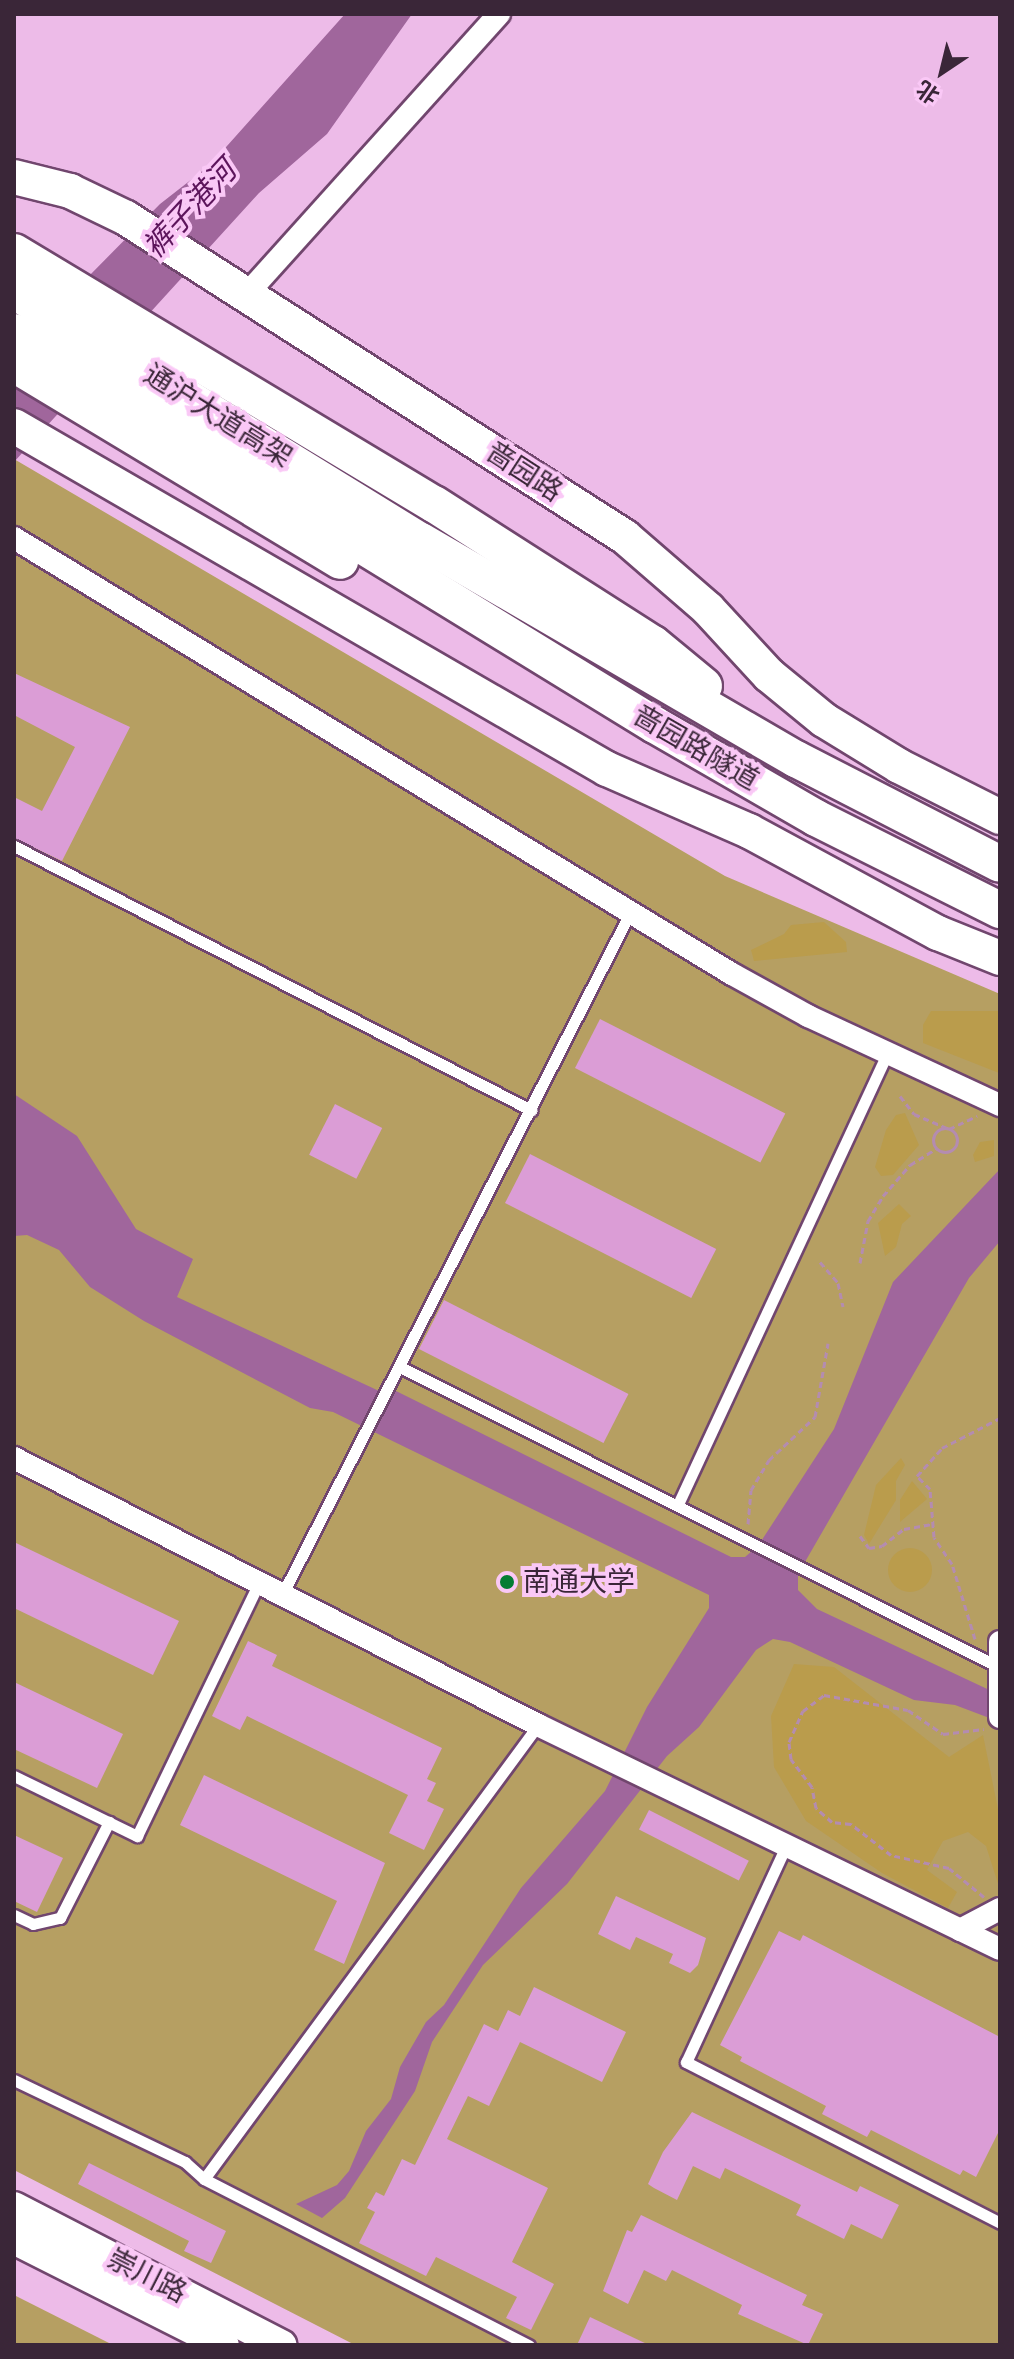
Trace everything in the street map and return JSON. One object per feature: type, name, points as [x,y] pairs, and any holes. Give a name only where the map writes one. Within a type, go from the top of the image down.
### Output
[{"type":"highway","points":[[14,252],[67,284],[133,344],[434,504],[653,644],[796,759]]},
{"type":"highway","name":"通沪大道高架","points":[[25,298],[133,344],[411,555]]},
{"type":"highway","name":"通沪大道高架","points":[[14,332],[90,395],[411,555]]},
{"type":"highway","points":[[14,364],[90,395],[625,726],[816,818]]},
{"type":"highway","name":"啬园路隧道","points":[[411,555],[1000,864]]},
{"type":"highway","name":"啬园路隧道","points":[[411,555],[816,818],[1000,910]]},
{"type":"main road","name":"啬园路","points":[[14,177],[70,191],[126,218],[625,537],[708,609],[769,675],[824,720],[899,766],[1000,817]]},
{"type":"main road","points":[[28,434],[607,769],[749,831],[938,933],[1000,958]]},
{"type":"main road","name":"崇川路","points":[[14,2207],[281,2345]]},
{"type":"main road","name":"崇川路","points":[[14,2239],[224,2345]]},
{"type":"street","points":[[246,295],[499,14]]},
{"type":"street","points":[[14,538],[629,915],[808,1016],[993,1102]]},
{"type":"street","points":[[14,1458],[538,1725],[1000,1949]]},
{"type":"street","points":[[994,1723],[1000,1642]]},
{"type":"street","points":[[960,1930],[997,1910]]},
{"type":"lane","points":[[14,846],[531,1110]]},
{"type":"lane","points":[[282,1595],[629,915]]},
{"type":"lane","points":[[679,1502],[888,1052]]},
{"type":"lane","points":[[400,1367],[679,1502],[975,1655],[998,1672]]},
{"type":"lane","points":[[14,1776],[137,1836],[259,1583]]},
{"type":"lane","points":[[204,2179],[538,1725]]},
{"type":"lane","points":[[14,1915],[33,1924],[60,1918],[109,1822]]},
{"type":"lane","points":[[786,1846],[686,2062],[1000,2223]]},
{"type":"lane","points":[[14,2080],[185,2162],[204,2179],[529,2345]]},
{"type":"path","points":[[900,1096],[914,1114],[949,1129],[956,1145],[945,1152],[937,1148]]},
{"type":"path","points":[[937,1148],[936,1132],[977,1117],[993,1102]]},
{"type":"path","points":[[860,1263],[868,1221],[883,1196],[910,1165],[937,1148]]},
{"type":"path","points":[[820,1262],[838,1283],[843,1306]]},
{"type":"path","points":[[751,1540],[751,1490],[769,1460],[815,1417],[821,1404],[828,1343]]},
{"type":"path","points":[[975,1655],[975,1626],[931,1524],[936,1507],[930,1489],[917,1476],[919,1470],[942,1448],[1000,1418]]},
{"type":"path","points":[[860,1536],[869,1548],[882,1546],[904,1529],[931,1524]]},
{"type":"path","points":[[994,1723],[943,1734],[908,1710],[824,1695],[803,1711],[789,1742],[791,1759],[812,1787],[816,1808],[832,1822],[851,1824],[891,1855],[949,1868],[979,1891],[997,1910]]},
{"type":"shaded area","name":"南通大学","points":[[14,459],[725,876],[1000,994],[1000,2345],[355,2345],[14,2170]]},
{"type":"shaded area","points":[[824,922],[846,942],[847,952],[754,961],[751,950],[784,934],[791,925]]},
{"type":"shaded area","points":[[931,1011],[1000,1011],[999,1073],[923,1043],[923,1025]]},
{"type":"shaded area","points":[[905,1113],[919,1145],[893,1175],[881,1176],[875,1167],[886,1130],[896,1115]]},
{"type":"shaded area","points":[[994,1140],[994,1156],[975,1162],[973,1155],[980,1142]]},
{"type":"shaded area","points":[[899,1204],[911,1216],[902,1224],[896,1247],[885,1256],[878,1223]]},
{"type":"shaded area","points":[[901,1458],[905,1465],[896,1481],[896,1500],[869,1544],[864,1535],[876,1485]]},
{"type":"shaded area","points":[[912,1481],[927,1499],[900,1522],[900,1500]]},
{"type":"shaded area","points":[[910,1548],[926,1554],[932,1570],[926,1586],[910,1592],[894,1586],[888,1570],[894,1554]]},
{"type":"shaded area","points":[[794,1664],[834,1667],[949,1757],[983,1735],[1000,1819],[1000,1890],[986,1846],[968,1832],[943,1841],[927,1870],[957,1892],[948,1908],[882,1873],[806,1821],[774,1767],[771,1716]]},
{"type":"shaded area","points":[[14,2295],[113,2345],[14,2345]]},
{"type":"water","name":"裤子港河","points":[[345,14],[412,14],[327,134],[259,193],[14,462],[14,352],[160,204],[210,165]]},
{"type":"water","points":[[14,1094],[77,1136],[136,1229],[193,1259],[177,1297],[392,1397],[396,1391],[731,1557],[745,1557],[758,1546],[834,1429],[893,1282],[1000,1169],[1000,1241],[969,1278],[798,1574],[798,1590],[817,1609],[1000,1695],[1000,1722],[955,1705],[914,1700],[790,1642],[773,1639],[756,1650],[699,1727],[667,1756],[567,1884],[483,1965],[432,2042],[415,2091],[345,2198],[322,2218],[296,2204],[337,2185],[349,2171],[366,2131],[391,2099],[400,2067],[426,2022],[444,2005],[521,1888],[605,1791],[647,1707],[709,1608],[709,1595],[333,1412],[310,1408],[144,1321],[90,1287],[59,1250],[27,1235],[14,1236]]},
{"type":"building","points":[[14,673],[130,727],[62,861],[14,838],[14,797],[42,811],[75,747],[14,715]]},
{"type":"building","points":[[600,1019],[785,1113],[760,1162],[575,1068]]},
{"type":"building","points":[[335,1104],[382,1128],[356,1179],[309,1155]]},
{"type":"building","points":[[530,1154],[716,1249],[691,1298],[505,1203]]},
{"type":"building","points":[[444,1300],[628,1394],[603,1443],[419,1349]]},
{"type":"building","points":[[14,1542],[179,1621],[153,1675],[14,1608]]},
{"type":"building","points":[[248,1641],[277,1655],[272,1666],[442,1748],[427,1779],[436,1783],[427,1801],[444,1809],[424,1850],[389,1833],[408,1795],[247,1716],[240,1730],[212,1716]]},
{"type":"building","points":[[14,1682],[123,1734],[97,1788],[14,1749]]},
{"type":"building","points":[[204,1775],[385,1863],[344,1964],[314,1950],[337,1901],[180,1825]]},
{"type":"building","points":[[649,1810],[749,1861],[739,1880],[639,1830]]},
{"type":"building","points":[[14,1835],[63,1858],[37,1912],[14,1901]]},
{"type":"building","points":[[616,1896],[706,1938],[698,1965],[690,1973],[669,1963],[673,1954],[636,1937],[630,1950],[598,1934]]},
{"type":"building","points":[[779,1931],[800,1941],[803,1935],[1000,2037],[1000,2129],[976,2177],[963,2170],[960,2175],[871,2130],[867,2137],[822,2114],[826,2106],[740,2061],[742,2057],[720,2045]]},
{"type":"building","points":[[534,1987],[626,2032],[602,2082],[520,2042],[489,2106],[468,2096],[447,2139],[548,2188],[512,2262],[554,2284],[531,2330],[506,2318],[517,2297],[436,2257],[426,2276],[359,2243],[375,2212],[367,2208],[376,2192],[384,2196],[402,2159],[415,2165],[484,2024],[498,2031],[508,2010],[520,2016]]},
{"type":"building","points":[[692,2112],[857,2192],[860,2186],[899,2205],[882,2239],[851,2224],[844,2239],[796,2215],[801,2205],[725,2168],[720,2179],[693,2166],[677,2200],[648,2184],[663,2152]]},
{"type":"building","points":[[89,2163],[226,2231],[211,2263],[184,2251],[189,2241],[78,2184]]},
{"type":"building","points":[[641,2215],[807,2295],[802,2305],[823,2314],[808,2345],[738,2314],[742,2305],[672,2270],[666,2281],[644,2270],[628,2304],[603,2291],[627,2230],[632,2232]]},
{"type":"building","points":[[590,2317],[649,2345],[577,2345]]},
{"type":"place","name":"南通大学","points":[[507,1582]]}]
